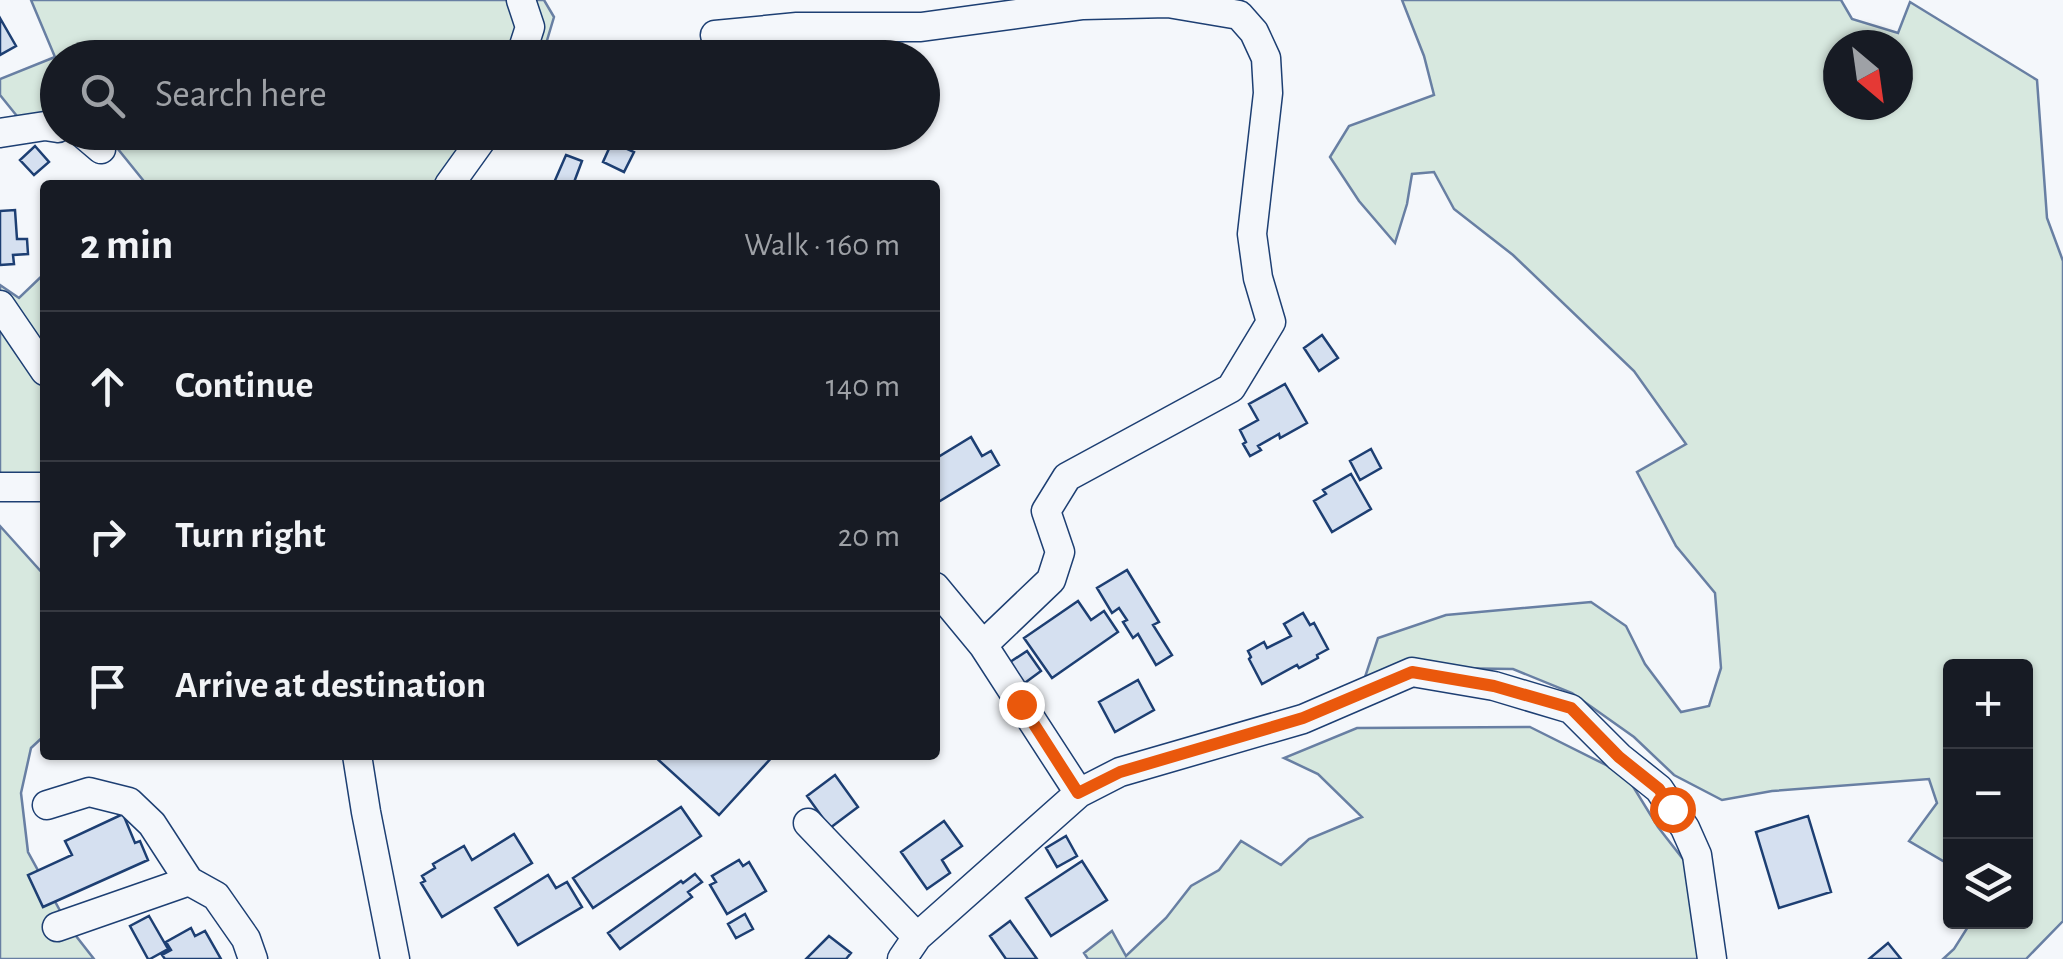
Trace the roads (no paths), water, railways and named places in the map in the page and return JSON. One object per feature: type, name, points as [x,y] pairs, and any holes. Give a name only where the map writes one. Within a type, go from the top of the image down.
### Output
[{"type":"street","points":[[521,0],[530,27],[526,40]]},
{"type":"street","points":[[715,35],[797,27],[921,27],[1083,5],[1168,3],[1238,15],[1254,32],[1266,58],[1268,92],[1252,234],[1258,278],[1272,322],[1231,388],[1066,476],[1046,512],[1060,552],[1050,580],[982,645]]},
{"type":"street","points":[[0,133],[40,127]]},
{"type":"street","points":[[453,180],[474,150]]},
{"type":"street","points":[[0,305],[40,363]]},
{"type":"street","points":[[0,487],[40,487]]},
{"type":"street","points":[[940,594],[982,645],[1078,793]]},
{"type":"street","points":[[808,823],[909,948],[1078,793],[1120,772],[1303,718],[1412,672],[1494,686],[1571,708],[1619,757],[1659,789],[1685,828],[1697,855],[1712,959]]},
{"type":"street","points":[[359,760],[395,959]]},
{"type":"street","points":[[48,805],[89,792],[129,802],[152,824],[189,881],[216,896],[246,939],[253,959]]},
{"type":"street","points":[[57,927],[189,881]]}]
